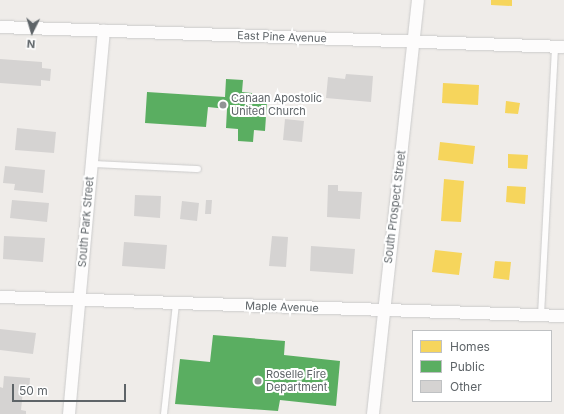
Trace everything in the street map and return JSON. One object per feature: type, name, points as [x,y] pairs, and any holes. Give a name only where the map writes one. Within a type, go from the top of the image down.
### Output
[{"type":"street","name":"South Prospect Street","points":[[373,414],[382,310],[418,0]]},
{"type":"street","name":"East Pine Avenue","points":[[0,27],[560,46]]},
{"type":"street","name":"South Park Street","points":[[69,414],[104,31]]},
{"type":"street","name":"Maple Avenue","points":[[0,297],[564,316]]},
{"type":"lane","points":[[540,315],[560,46]]},
{"type":"lane","points":[[92,164],[198,168]]},
{"type":"lane","points":[[164,414],[176,303]]},
{"type":"building: Homes","points":[[491,0],[512,0],[512,6],[491,5]]},
{"type":"building: Homes","points":[[443,83],[479,85],[478,105],[442,103]]},
{"type":"building: Homes","points":[[506,101],[520,103],[518,114],[505,113]]},
{"type":"building: Homes","points":[[440,142],[475,146],[473,164],[438,160]]},
{"type":"building: Homes","points":[[508,154],[528,155],[527,169],[508,168]]},
{"type":"building: Homes","points":[[444,179],[464,181],[461,222],[441,221]]},
{"type":"building: Homes","points":[[507,186],[526,187],[525,204],[506,202]]},
{"type":"building: Homes","points":[[435,250],[462,253],[459,275],[432,272]]},
{"type":"building: Homes","points":[[495,261],[511,262],[509,280],[493,278]]},
{"type":"building: Public","points":[[226,79],[243,80],[242,92],[252,93],[251,100],[267,101],[265,131],[254,130],[253,142],[238,141],[238,129],[226,128],[227,109],[208,107],[206,127],[145,123],[147,92],[225,97]]},
{"type":"building: Public","name":"Roselle Fire Department","points":[[213,335],[285,341],[284,355],[340,361],[336,406],[280,400],[278,411],[175,404],[180,359],[210,362]]},
{"type":"building: Other","points":[[0,59],[42,62],[42,68],[51,69],[50,81],[41,80],[41,86],[0,83]]},
{"type":"building: Other","points":[[346,74],[373,76],[371,102],[326,98],[328,77],[345,79]]},
{"type":"building: Other","points":[[285,119],[304,121],[302,142],[283,140]]},
{"type":"building: Other","points":[[17,128],[56,132],[54,153],[15,150]]},
{"type":"building: Other","points":[[5,166],[45,170],[43,193],[14,190],[15,184],[3,183]]},
{"type":"building: Other","points":[[328,185],[338,185],[338,191],[362,192],[360,219],[327,217]]},
{"type":"building: Other","points":[[135,195],[161,196],[160,218],[134,216]]},
{"type":"building: Other","points":[[12,200],[49,203],[47,222],[10,218]]},
{"type":"building: Other","points":[[206,200],[212,200],[211,214],[205,214]]},
{"type":"building: Other","points":[[182,201],[199,203],[197,221],[180,219]]},
{"type":"building: Other","points":[[4,236],[45,238],[43,262],[3,259]]},
{"type":"building: Other","points":[[272,236],[288,237],[286,267],[269,266]]},
{"type":"building: Other","points":[[124,242],[167,245],[165,269],[122,266]]},
{"type":"building: Other","points":[[311,246],[355,249],[353,274],[310,271]]},
{"type":"building: Other","points":[[0,329],[36,333],[33,354],[0,350]]},
{"type":"building: Other","points":[[4,376],[30,378],[29,392],[23,391],[21,410],[26,411],[26,414],[0,414],[0,387],[3,388]]},
{"type":"place","name":"Canaan Apostolic United Church","points":[[223,105]]},
{"type":"place","name":"Roselle Fire Department","points":[[258,381]]}]
